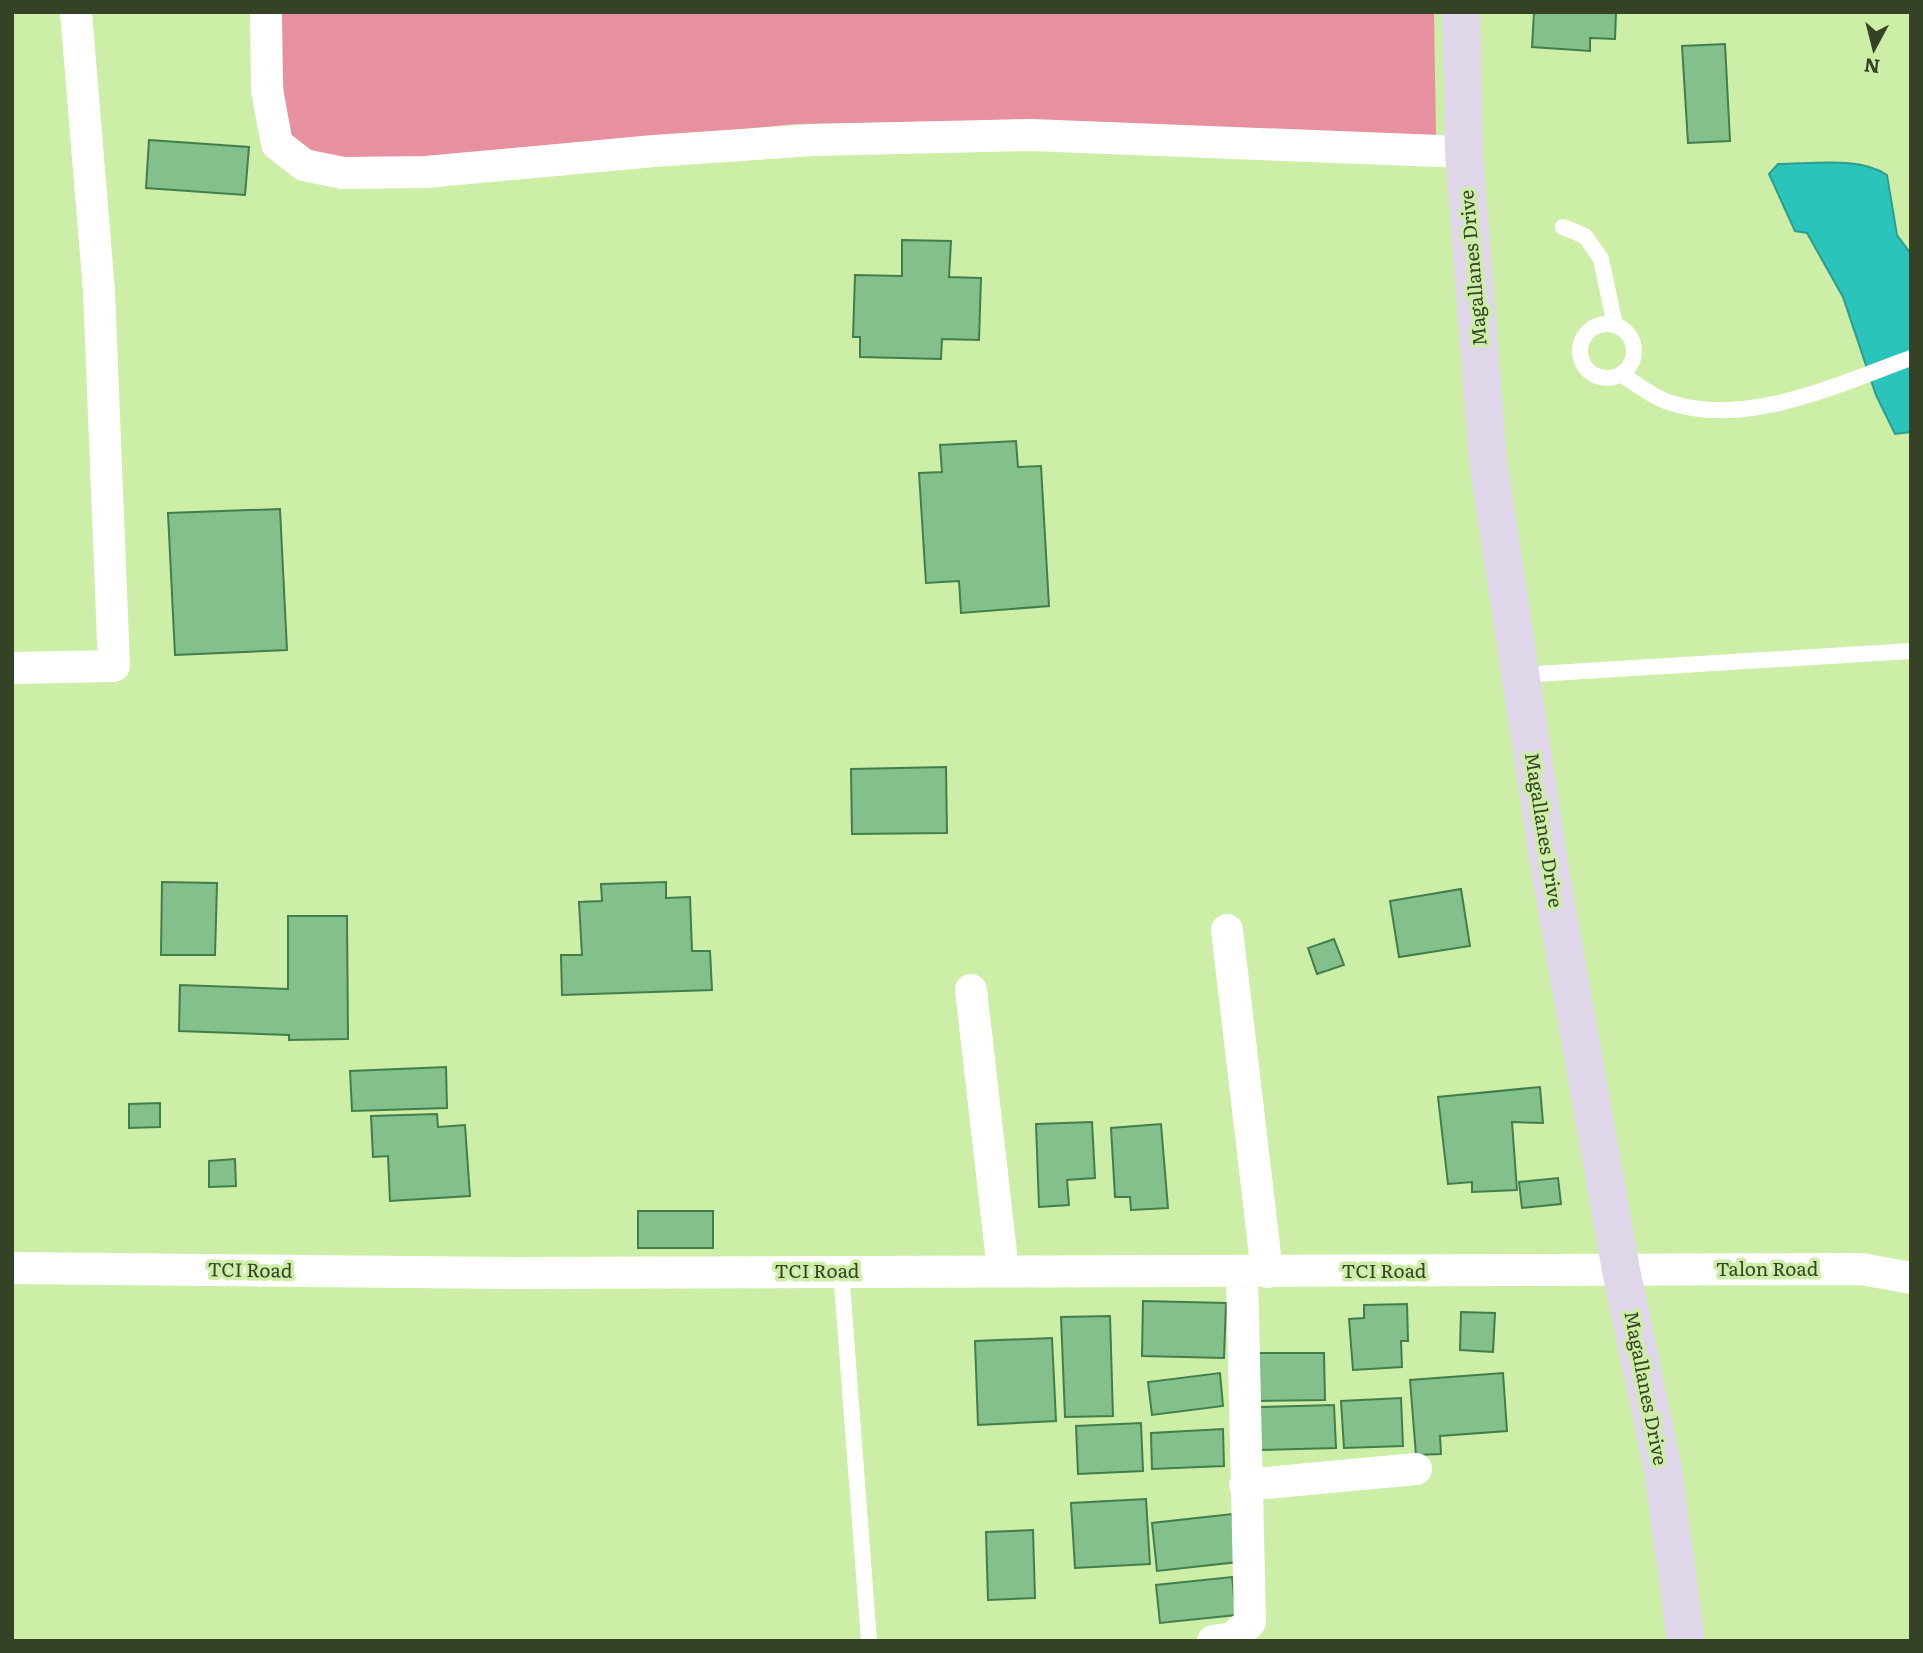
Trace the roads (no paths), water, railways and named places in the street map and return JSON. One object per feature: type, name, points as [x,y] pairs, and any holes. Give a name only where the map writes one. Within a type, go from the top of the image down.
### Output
[{"type":"street","points":[[12,668],[114,666],[99,292],[76,12]]},
{"type":"street","points":[[266,12],[267,90],[277,144],[304,165],[344,173],[426,172],[654,151],[814,140],[1031,135],[1464,152]]},
{"type":"street","name":"Magallanes Drive","points":[[1461,12],[1464,152],[1488,461],[1550,870],[1621,1270],[1663,1470],[1686,1641]]},
{"type":"street","points":[[1213,1641],[1233,1638],[1250,1622],[1245,1485],[1254,1272],[1227,930]]},
{"type":"street","points":[[971,990],[1003,1270]]},
{"type":"street","name":"TCI Road","points":[[12,1268],[517,1273],[1621,1270]]},
{"type":"street","name":"Talon Road","points":[[1621,1270],[1862,1269],[1911,1278]]},
{"type":"street","points":[[1245,1485],[1416,1469]]},
{"type":"lane","points":[[1563,227],[1585,236],[1601,259],[1615,325]]},
{"type":"lane","points":[[1606,324],[1615,325],[1630,335],[1634,343],[1633,361],[1622,375],[1604,379],[1595,376],[1583,364],[1583,338],[1589,331],[1606,324]]},
{"type":"lane","points":[[1622,375],[1667,402],[1739,410],[1760,408],[1821,390],[1911,358]]},
{"type":"lane","points":[[1520,675],[1911,651]]},
{"type":"lane","points":[[841,1271],[869,1641]]},
{"type":"water","points":[[1849,163],[1876,169],[1887,175],[1897,235],[1911,254],[1911,432],[1895,434],[1876,395],[1843,297],[1807,233],[1795,231],[1769,174],[1778,164]]}]
